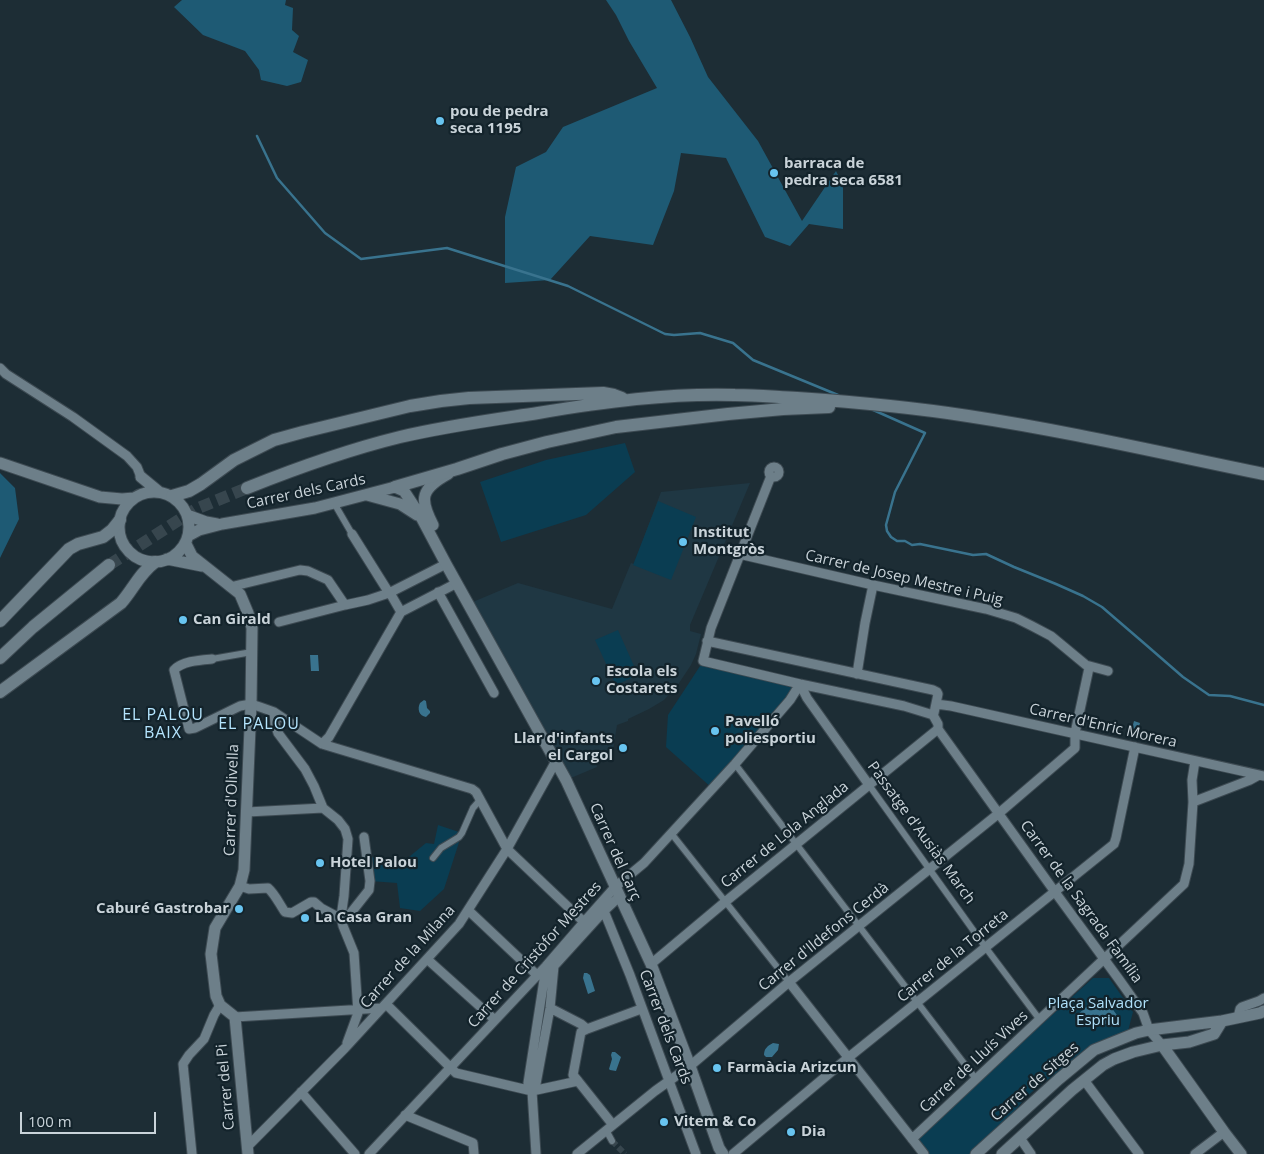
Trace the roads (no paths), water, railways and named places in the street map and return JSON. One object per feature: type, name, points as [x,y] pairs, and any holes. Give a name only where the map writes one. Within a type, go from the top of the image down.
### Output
[{"type":"main road","points":[[172,496],[189,491],[234,460],[274,440],[410,406],[468,398],[603,394],[614,395],[626,400]]},
{"type":"main road","points":[[247,488],[342,453],[400,437],[588,405],[626,400],[719,394],[849,401],[933,411],[1092,438],[1264,474]]},
{"type":"main road","points":[[396,487],[502,454],[547,442],[616,428],[736,413],[826,408],[838,406],[849,401]]},
{"type":"main road","points":[[0,621],[68,549],[103,537],[112,530],[120,517]]},
{"type":"main road","points":[[0,692],[121,602],[141,574],[161,561]]},
{"type":"main road","points":[[0,658],[33,627],[109,565]]},
{"type":"street","points":[[0,368],[6,374],[73,417],[127,456],[137,467],[141,477],[143,482],[138,496],[126,505],[120,517],[119,531],[122,541],[135,556],[144,560],[161,561],[177,553],[187,540],[190,525],[188,515],[182,504],[172,496],[158,491],[141,477]]},
{"type":"street","points":[[0,463],[100,497],[122,499],[158,491]]},
{"type":"street","name":"Carrer del Carç","points":[[454,579],[444,549],[426,512],[424,499],[429,486],[457,469]]},
{"type":"street","points":[[707,642],[937,692],[933,715],[904,706],[800,684],[703,660],[707,642],[711,628],[771,476]]},
{"type":"street","name":"Carrer del Carç","points":[[396,487],[404,491],[421,517],[568,784],[651,964],[719,1148],[723,1154]]},
{"type":"street","name":"Carrer dels Cards","points":[[187,540],[199,530],[222,524],[316,508],[396,487]]},
{"type":"street","points":[[365,495],[400,504],[421,517]]},
{"type":"street","points":[[100,497],[111,505],[120,517]]},
{"type":"street","points":[[334,503],[401,612]]},
{"type":"street","name":"Carrer dels Cards","points":[[188,515],[206,522],[222,524]]},
{"type":"street","points":[[187,540],[192,556],[204,566]]},
{"type":"street","name":"Carrer de Josep Mestre i Puig","points":[[739,554],[873,585],[986,608],[1016,618],[1051,636],[1088,666],[1108,671]]},
{"type":"street","name":"Carrer d'Olivella","points":[[161,561],[204,566],[240,594],[252,628],[251,704],[244,870],[240,886],[216,928],[211,954],[216,996],[220,1005]]},
{"type":"street","points":[[279,622],[389,593],[446,564]]},
{"type":"street","points":[[230,587],[300,570],[308,571],[328,580],[345,606]]},
{"type":"street","points":[[322,744],[329,738],[401,612],[438,592],[454,579]]},
{"type":"street","points":[[857,674],[873,585]]},
{"type":"street","points":[[438,592],[494,693]]},
{"type":"street","points":[[252,652],[200,660],[178,666],[174,670],[190,729],[240,706],[251,704],[274,712],[322,744],[472,789],[476,792],[507,849],[584,922]]},
{"type":"street","name":"Carrer d'Ildefons Cerdà","points":[[577,1154],[690,1066],[789,982],[998,814],[1075,748],[1075,733],[1088,666]]},
{"type":"street","name":"Carrer de Cristòfor Mestres","points":[[369,1154],[546,966],[584,922],[617,892],[735,764],[790,700],[800,684]]},
{"type":"street","name":"Passatge d'Ausiàs March","points":[[800,684],[807,698],[869,785],[1040,1020]]},
{"type":"street","name":"Carrer d'Enric Morera","points":[[936,704],[1261,775]]},
{"type":"street","points":[[274,712],[278,733],[305,769],[323,808],[338,820],[345,829],[348,839],[341,917],[354,953],[358,1013],[345,1048]]},
{"type":"street","name":"Carrer de la Sagrada Família","points":[[933,715],[938,724],[938,729],[1143,1013],[1149,1030],[1242,1154]]},
{"type":"street","name":"Carrer de Lola Anglada","points":[[651,964],[938,729]]},
{"type":"street","name":"Carrer de la Torreta","points":[[733,1154],[1114,844],[1135,747]]},
{"type":"street","name":"Carrer de la Milana","points":[[247,1150],[345,1048],[459,924],[507,849],[556,761]]},
{"type":"street","name":"Carrer de Lluís Vives","points":[[912,1139],[1184,884],[1189,864],[1193,802],[1192,780],[1195,761]]},
{"type":"street","points":[[735,764],[976,1079]]},
{"type":"street","points":[[1193,802],[1261,775]]},
{"type":"street","points":[[433,858],[441,848],[462,834],[473,808],[480,800]]},
{"type":"street","points":[[246,812],[323,808]]},
{"type":"street","points":[[670,834],[924,1154]]},
{"type":"street","points":[[240,886],[268,888],[285,912],[292,913],[314,902],[321,908],[341,917],[350,914],[369,890],[370,881],[364,837]]},
{"type":"street","points":[[532,1090],[536,1084],[550,1008],[554,966],[604,911],[617,892]]},
{"type":"street","points":[[468,910],[537,975]]},
{"type":"street","name":"Carrer dels Cards","points":[[604,911],[630,975],[696,1154]]},
{"type":"street","points":[[428,958],[495,1020]]},
{"type":"street","points":[[536,1154],[532,1090],[528,1083],[546,966]]},
{"type":"street","points":[[1238,1017],[1242,1007],[1259,1002],[1264,998]]},
{"type":"street","points":[[192,1154],[183,1064],[204,1039],[220,1005],[235,1017],[384,1006],[456,1073],[532,1090],[578,1081]]},
{"type":"street","points":[[550,1008],[587,1029]]},
{"type":"street","points":[[612,1140],[610,1128],[573,1075],[581,1032],[641,1009]]},
{"type":"street","name":"Carrer de Sitges","points":[[976,1154],[1094,1050],[1149,1030],[1222,1020],[1263,1012]]},
{"type":"street","name":"Carrer del Pi","points":[[235,1017],[247,1150]]},
{"type":"street","points":[[1002,1154],[1102,1065],[1133,1052],[1162,1045],[1189,1042],[1214,1034],[1222,1020]]},
{"type":"street","points":[[1084,1080],[1139,1154]]},
{"type":"street","points":[[302,1092],[355,1154]]},
{"type":"street","points":[[405,1116],[473,1143],[474,1154]]},
{"type":"street","points":[[1195,1154],[1224,1132]]},
{"type":"street","points":[[1020,1138],[1031,1154]]},
{"type":"waterway","points":[[257,136],[277,178],[325,233],[361,259],[447,248],[568,286],[665,334],[700,333],[733,343],[753,360],[838,395]]},
{"type":"waterway","points":[[871,409],[925,433],[895,492],[886,525],[891,537],[897,541],[905,541],[912,545],[920,544],[973,555],[986,554],[1083,596],[1102,607],[1183,677],[1209,695],[1230,696],[1264,705]]},
{"type":"tunnel","points":[[109,565],[196,509],[247,488]]},
{"type":"tunnel","points":[[612,1141],[625,1154]]},
{"type":"place","name":"pou de pedra seca 1195","points":[[440,121]]},
{"type":"place","name":"barraca de pedra seca 6581","points":[[774,173]]},
{"type":"place","name":"Institut Montgròs","points":[[683,542]]},
{"type":"place","name":"Can Girald","points":[[183,620]]},
{"type":"place","name":"Escola els Costarets","points":[[596,681]]},
{"type":"place","name":"Pavelló poliesportiu","points":[[715,731]]},
{"type":"place","name":"Llar d'infants el Cargol","points":[[623,748]]},
{"type":"place","name":"Hotel Palou","points":[[320,863]]},
{"type":"place","name":"Caburé Gastrobar","points":[[239,909]]},
{"type":"place","name":"La Casa Gran","points":[[305,918]]},
{"type":"place","name":"Farmàcia Arizcun","points":[[717,1068]]},
{"type":"place","name":"Vitem & Co","points":[[664,1122]]},
{"type":"place","name":"Dia","points":[[791,1132]]},
{"type":"district","name":"EL PALOU BAIX","points":[[163,724]]},
{"type":"district","name":"EL PALOU","points":[[259,724]]},
{"type":"park label","name":"Plaça Salvador Espriu","points":[[1098,1012]]}]
